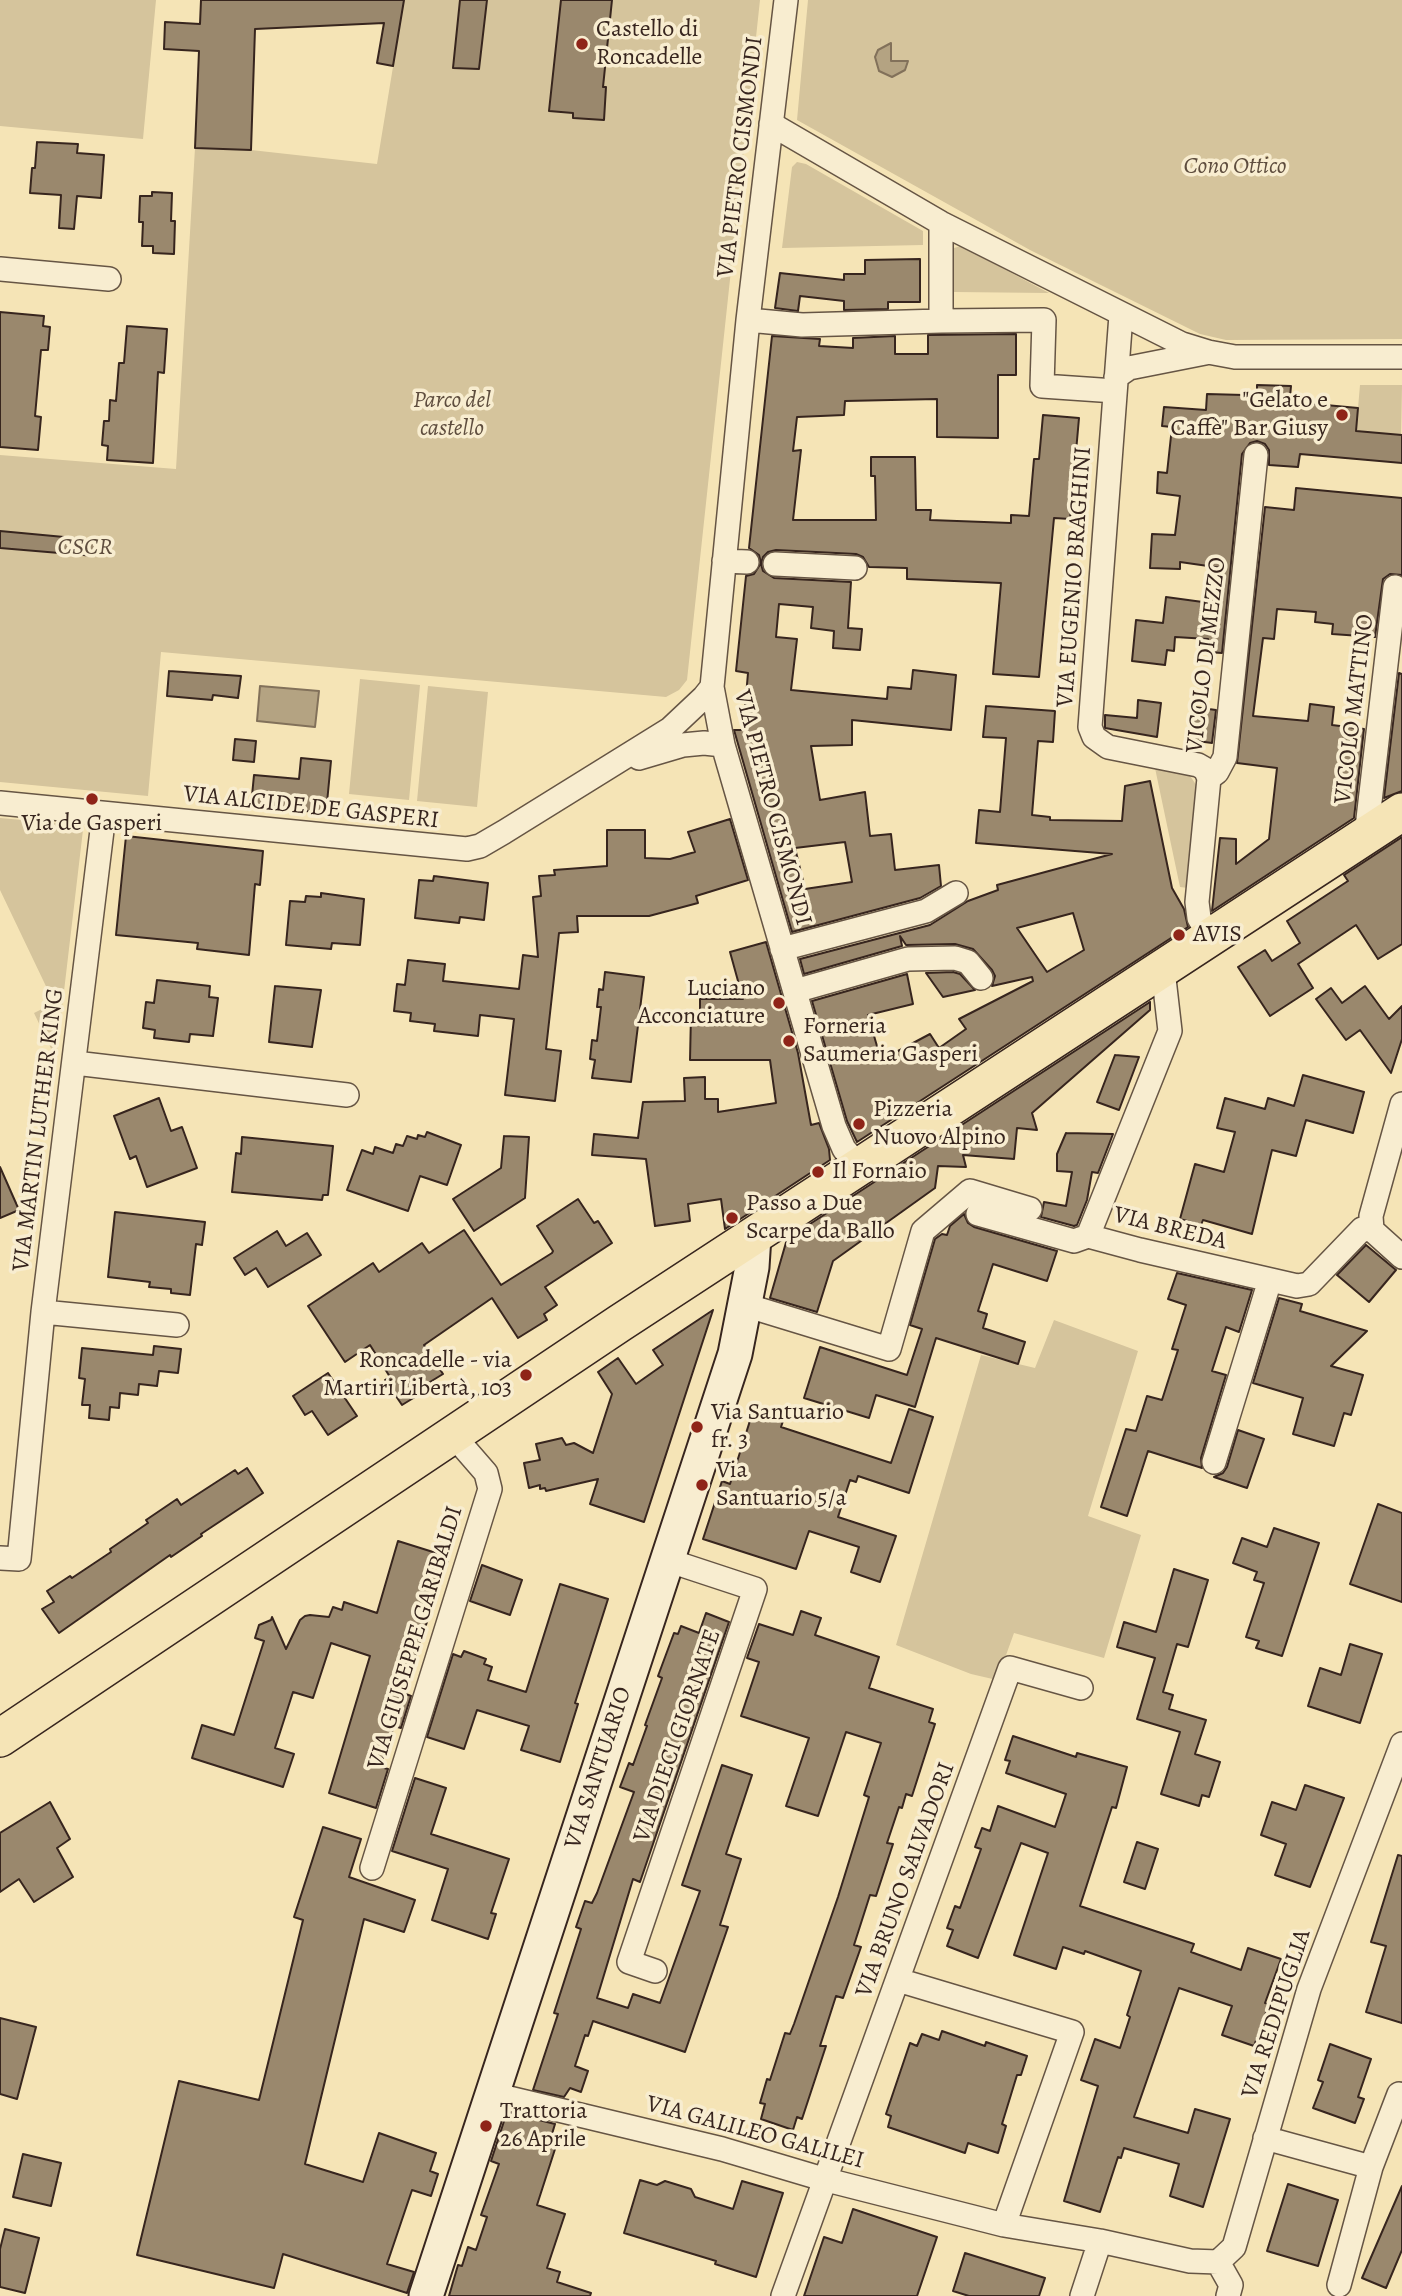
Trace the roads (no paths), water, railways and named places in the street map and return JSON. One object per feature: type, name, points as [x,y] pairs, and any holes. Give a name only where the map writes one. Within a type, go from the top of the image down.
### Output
[{"type":"main road","points":[[0,1738],[754,1236],[1402,812]]},
{"type":"street","name":"VIA PIETRO CISMONDI","points":[[786,0],[748,320],[712,687],[723,745],[834,1126],[844,1149],[852,1158],[866,1164]]},
{"type":"street","points":[[771,124],[941,223],[1167,337],[1208,352],[1235,357],[1402,357]]},
{"type":"street","points":[[941,223],[941,321]]},
{"type":"street","points":[[0,269],[108,279]]},
{"type":"street","name":"VIA EUGENIO BRAGHINI","points":[[1121,315],[1090,726],[1094,737],[1108,747],[1198,765],[1205,769],[1209,778]]},
{"type":"street","points":[[748,320],[802,325],[1044,320],[1042,386],[1116,384],[1129,368],[1208,352]]},
{"type":"street","name":"VICOLO DI MEZZO","points":[[1211,938],[1199,918],[1197,902],[1209,778],[1217,772],[1224,757],[1256,455]]},
{"type":"street","points":[[724,561],[747,562]]},
{"type":"street","points":[[775,564],[855,568]]},
{"type":"street","name":"VICOLO MATTINO","points":[[1366,836],[1395,587]]},
{"type":"street","name":"VIA ALCIDE DE GASPERI","points":[[0,803],[467,849],[480,846],[670,729],[712,687]]},
{"type":"street","name":"VIA ALCIDE DE GASPERI","points":[[683,745],[708,731],[715,711]]},
{"type":"street","name":"VIA ALCIDE DE GASPERI","points":[[597,774],[683,745],[723,745]]},
{"type":"street","name":"VIA MARTIN LUTHER KING","points":[[0,1558],[19,1559],[43,1312],[103,814]]},
{"type":"street","points":[[782,949],[926,911],[956,893]]},
{"type":"street","points":[[795,991],[908,959],[955,958],[968,962],[981,978]]},
{"type":"street","name":"VIA BREDA","points":[[1163,970],[1170,1031],[1088,1236],[1297,1286],[1309,1284],[1362,1229],[1372,1230]]},
{"type":"street","points":[[75,1063],[348,1095]]},
{"type":"street","points":[[1402,1104],[1371,1216],[1372,1230],[1402,1257]]},
{"type":"street","points":[[745,1305],[889,1349],[923,1231],[970,1191],[1030,1209]]},
{"type":"street","points":[[978,1214],[1074,1241],[1088,1236]]},
{"type":"street","name":"VIA SANTUARIO","points":[[426,2296],[735,1354],[752,1267],[754,1236]]},
{"type":"street","points":[[1214,1462],[1270,1280]]},
{"type":"street","points":[[43,1312],[177,1325]]},
{"type":"street","name":"VIA GIUSEPPE GARIBALDI","points":[[372,1868],[490,1489],[486,1472],[453,1435]]},
{"type":"street","name":"VIA DIECI GIORNATE","points":[[655,1971],[629,1962],[755,1589],[667,1560]]},
{"type":"street","name":"VIA BRUNO SALVADORI","points":[[783,2296],[823,2179],[1010,1668],[1081,1688]]},
{"type":"street","name":"VIA REDIPUGLIA","points":[[1218,2262],[1234,2247],[1309,1989],[1402,1744]]},
{"type":"street","points":[[898,1980],[1072,2032],[1004,2225]]},
{"type":"street","name":"VIA GALILEO GALILEI","points":[[492,2094],[722,2149],[823,2179],[1004,2225],[1100,2241],[1190,2261],[1218,2262]]},
{"type":"street","points":[[1339,2285],[1371,2167],[1399,2094]]},
{"type":"street","points":[[1265,2138],[1371,2167]]},
{"type":"street","points":[[1082,2296],[1100,2241]]},
{"type":"street","points":[[1218,2262],[1231,2285],[1228,2296]]},
{"type":"place","name":"Castello di Roncadelle","points":[[582,44]]},
{"type":"place","name":"\"Gelato e Caffè\" Bar Giusy","points":[[1342,415]]},
{"type":"place","name":"Via de Gasperi","points":[[92,799]]},
{"type":"place","name":"AVIS","points":[[1179,935]]},
{"type":"place","name":"Luciano Acconciature","points":[[779,1003]]},
{"type":"place","name":"Forneria Saumeria Gasperi","points":[[789,1041]]},
{"type":"place","name":"Pizzeria Nuovo Alpino","points":[[859,1124]]},
{"type":"place","name":"Il Fornaio","points":[[818,1172]]},
{"type":"place","name":"Passo a Due Scarpe da Ballo","points":[[732,1218]]},
{"type":"place","name":"Roncadelle - via Martiri Libertà, 103","points":[[526,1375]]},
{"type":"place","name":"Via Santuario fr. 3","points":[[697,1427]]},
{"type":"place","name":"Via Santuario 5/a","points":[[702,1485]]},
{"type":"place","name":"Trattoria 26 Aprile","points":[[486,2126]]},
{"type":"park label","name":"Cono Ottico","points":[[1235,167]]},
{"type":"park label","name":"Parco del castello","points":[[452,415]]},
{"type":"park label","name":"CSCR","points":[[85,548]]}]
